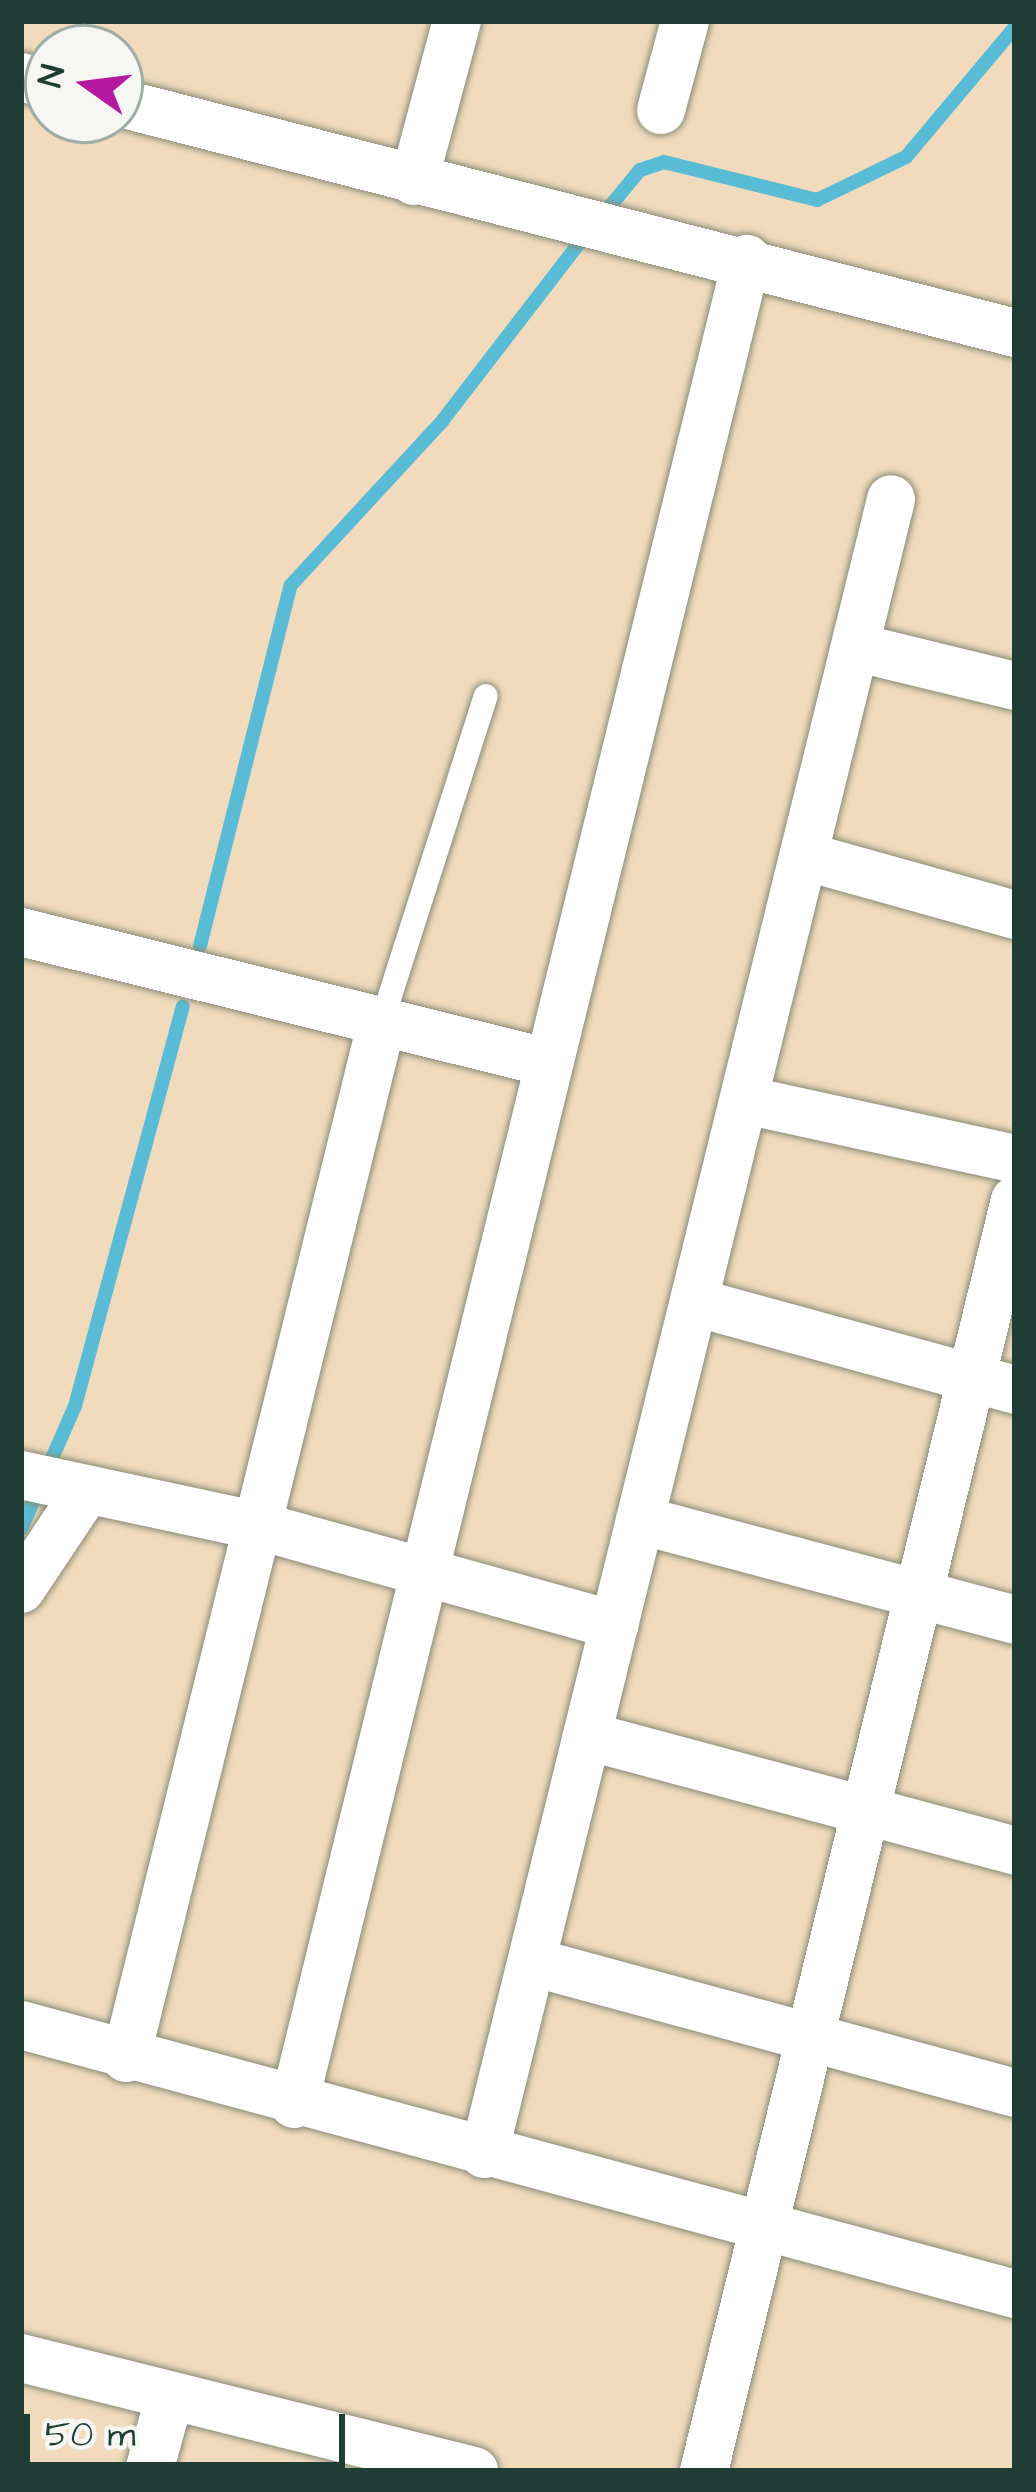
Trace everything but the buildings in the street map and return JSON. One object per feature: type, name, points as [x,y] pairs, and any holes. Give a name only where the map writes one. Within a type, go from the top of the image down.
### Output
[{"type":"street","points":[[415,181],[458,21]]},
{"type":"street","points":[[661,110],[686,21]]},
{"type":"street","points":[[144,109],[519,207],[747,259],[1015,333]]},
{"type":"street","points":[[294,2104],[420,1568],[747,259]]},
{"type":"street","points":[[484,2154],[891,499]]},
{"type":"street","points":[[855,647],[1015,686]]},
{"type":"street","points":[[804,856],[1015,915]]},
{"type":"street","points":[[21,932],[545,1062]]},
{"type":"street","points":[[125,2058],[382,1021]]},
{"type":"street","points":[[745,1100],[1015,1160]]},
{"type":"street","points":[[704,2471],[923,1595],[993,1384],[1015,1200]]},
{"type":"street","points":[[694,1302],[993,1384]]},
{"type":"street","points":[[21,1589],[58,1483],[259,1526],[614,1625]]},
{"type":"street","points":[[640,1520],[1015,1620]]},
{"type":"street","points":[[587,1736],[1015,1851]]},
{"type":"street","points":[[532,1962],[812,2042],[1015,2092]]},
{"type":"street","points":[[21,2024],[294,2104],[1015,2294]]},
{"type":"street","points":[[21,2358],[424,2465],[474,2471]]},
{"type":"street","points":[[149,2471],[170,2396]]},
{"type":"lane","points":[[382,1021],[485,696]]},
{"type":"waterway","points":[[603,215],[640,170],[664,162],[817,200],[906,157],[1015,27]]},
{"type":"waterway","points":[[200,946],[291,585],[443,420],[588,232]]},
{"type":"waterway","points":[[21,1529],[75,1406],[183,1006]]}]
